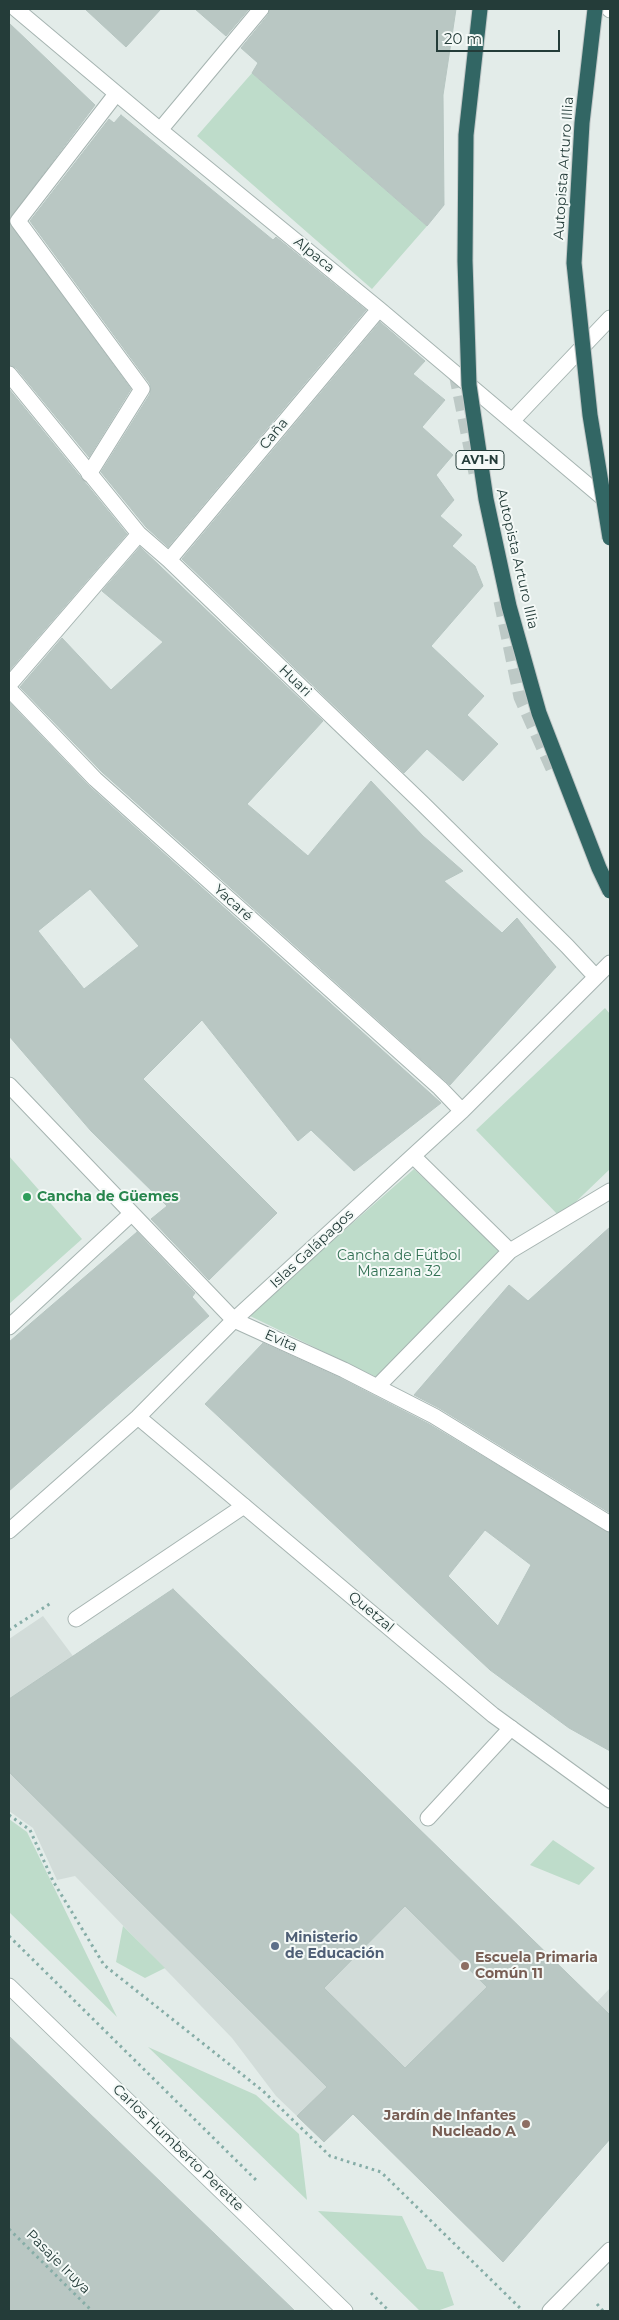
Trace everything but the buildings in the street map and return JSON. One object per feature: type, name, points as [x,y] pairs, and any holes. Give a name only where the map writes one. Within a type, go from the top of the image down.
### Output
[{"type":"highway","name":"Autopista Arturo Illia","points":[[480,9],[466,135],[465,262],[469,385],[486,500],[509,606],[539,713],[598,868],[610,891]]},
{"type":"highway","name":"Autopista Arturo Illia","points":[[595,9],[582,123],[574,263],[590,415],[610,538]]},
{"type":"street","name":"Alpaca","points":[[16,9],[116,94],[380,308],[610,504]]},
{"type":"street","points":[[160,130],[261,9]]},
{"type":"street","points":[[90,474],[142,389],[18,221],[116,94]]},
{"type":"street","name":"Caña","points":[[168,560],[380,308]]},
{"type":"street","points":[[512,421],[610,318]]},
{"type":"street","name":"Huari","points":[[9,374],[139,534],[423,804],[567,946],[594,976]]},
{"type":"street","points":[[9,684],[139,534]]},
{"type":"street","name":"Yacaré","points":[[9,689],[95,779],[432,1081],[462,1111]]},
{"type":"street","name":"Islas Galápagos","points":[[9,1531],[138,1417],[234,1320],[462,1111],[594,976],[610,963]]},
{"type":"street","name":"Evita","points":[[9,1085],[234,1320],[434,1416],[610,1524]]},
{"type":"street","points":[[413,1156],[510,1251]]},
{"type":"street","points":[[377,1387],[510,1251],[610,1191]]},
{"type":"street","points":[[9,1327],[131,1214]]},
{"type":"street","name":"Quetzal","points":[[138,1417],[511,1728],[610,1800]]},
{"type":"street","points":[[76,1619],[244,1506]]},
{"type":"street","points":[[428,1818],[511,1728]]},
{"type":"street","name":"Carlos Humberto Perette","points":[[9,1986],[345,2311]]},
{"type":"street","points":[[550,2311],[610,2250]]},
{"type":"path","points":[[9,1815],[30,1830],[53,1881],[104,1965],[263,2091],[330,2156],[381,2172],[523,2311]]},
{"type":"path","points":[[9,1936],[262,2186]]},
{"type":"path","name":"Pasaje Iruya","points":[[9,2229],[92,2311]]},
{"type":"path","points":[[368,2290],[389,2311]]},
{"type":"shaded area","name":"Ministerio de Educación","points":[[173,1589],[597,2002],[610,1988],[610,2139],[503,2262],[353,2114],[324,2142],[276,2096],[232,2038],[75,1876],[57,1880],[33,1828],[9,1811],[9,1639],[43,1616],[73,1656]]},
{"type":"green space","points":[[252,73],[427,226],[372,289],[197,136]]},
{"type":"green space","points":[[605,1008],[610,1014],[610,1169],[560,1217],[476,1130]]},
{"type":"green space","name":"Cancha de Güemes","points":[[9,1156],[82,1239],[9,1304]]},
{"type":"green space","name":"Cancha de Fútbol Manzana 32","points":[[414,1169],[500,1251],[376,1377],[248,1315]]},
{"type":"green space","points":[[9,1819],[27,1832],[117,2017],[9,1912]]},
{"type":"green space","points":[[553,1840],[595,1868],[579,1885],[530,1865]]},
{"type":"green space","points":[[123,1926],[165,1968],[145,1978],[116,1962]]},
{"type":"green space","points":[[148,2047],[256,2095],[299,2134],[307,2200]]},
{"type":"green space","points":[[318,2211],[402,2216],[427,2269],[443,2272],[454,2305],[437,2311],[420,2311]]},
{"type":"tunnel","points":[[456,373],[476,473]]},
{"type":"tunnel","points":[[501,601],[521,697],[555,773]]},
{"type":"place","name":"Cancha de Güemes","points":[[27,1197]]},
{"type":"place","name":"Ministerio de Educación","points":[[275,1946]]},
{"type":"place","name":"Escuela Primaria Común 11","points":[[465,1966]]},
{"type":"place","name":"Jardín de Infantes Nucleado A","points":[[526,2124]]}]
